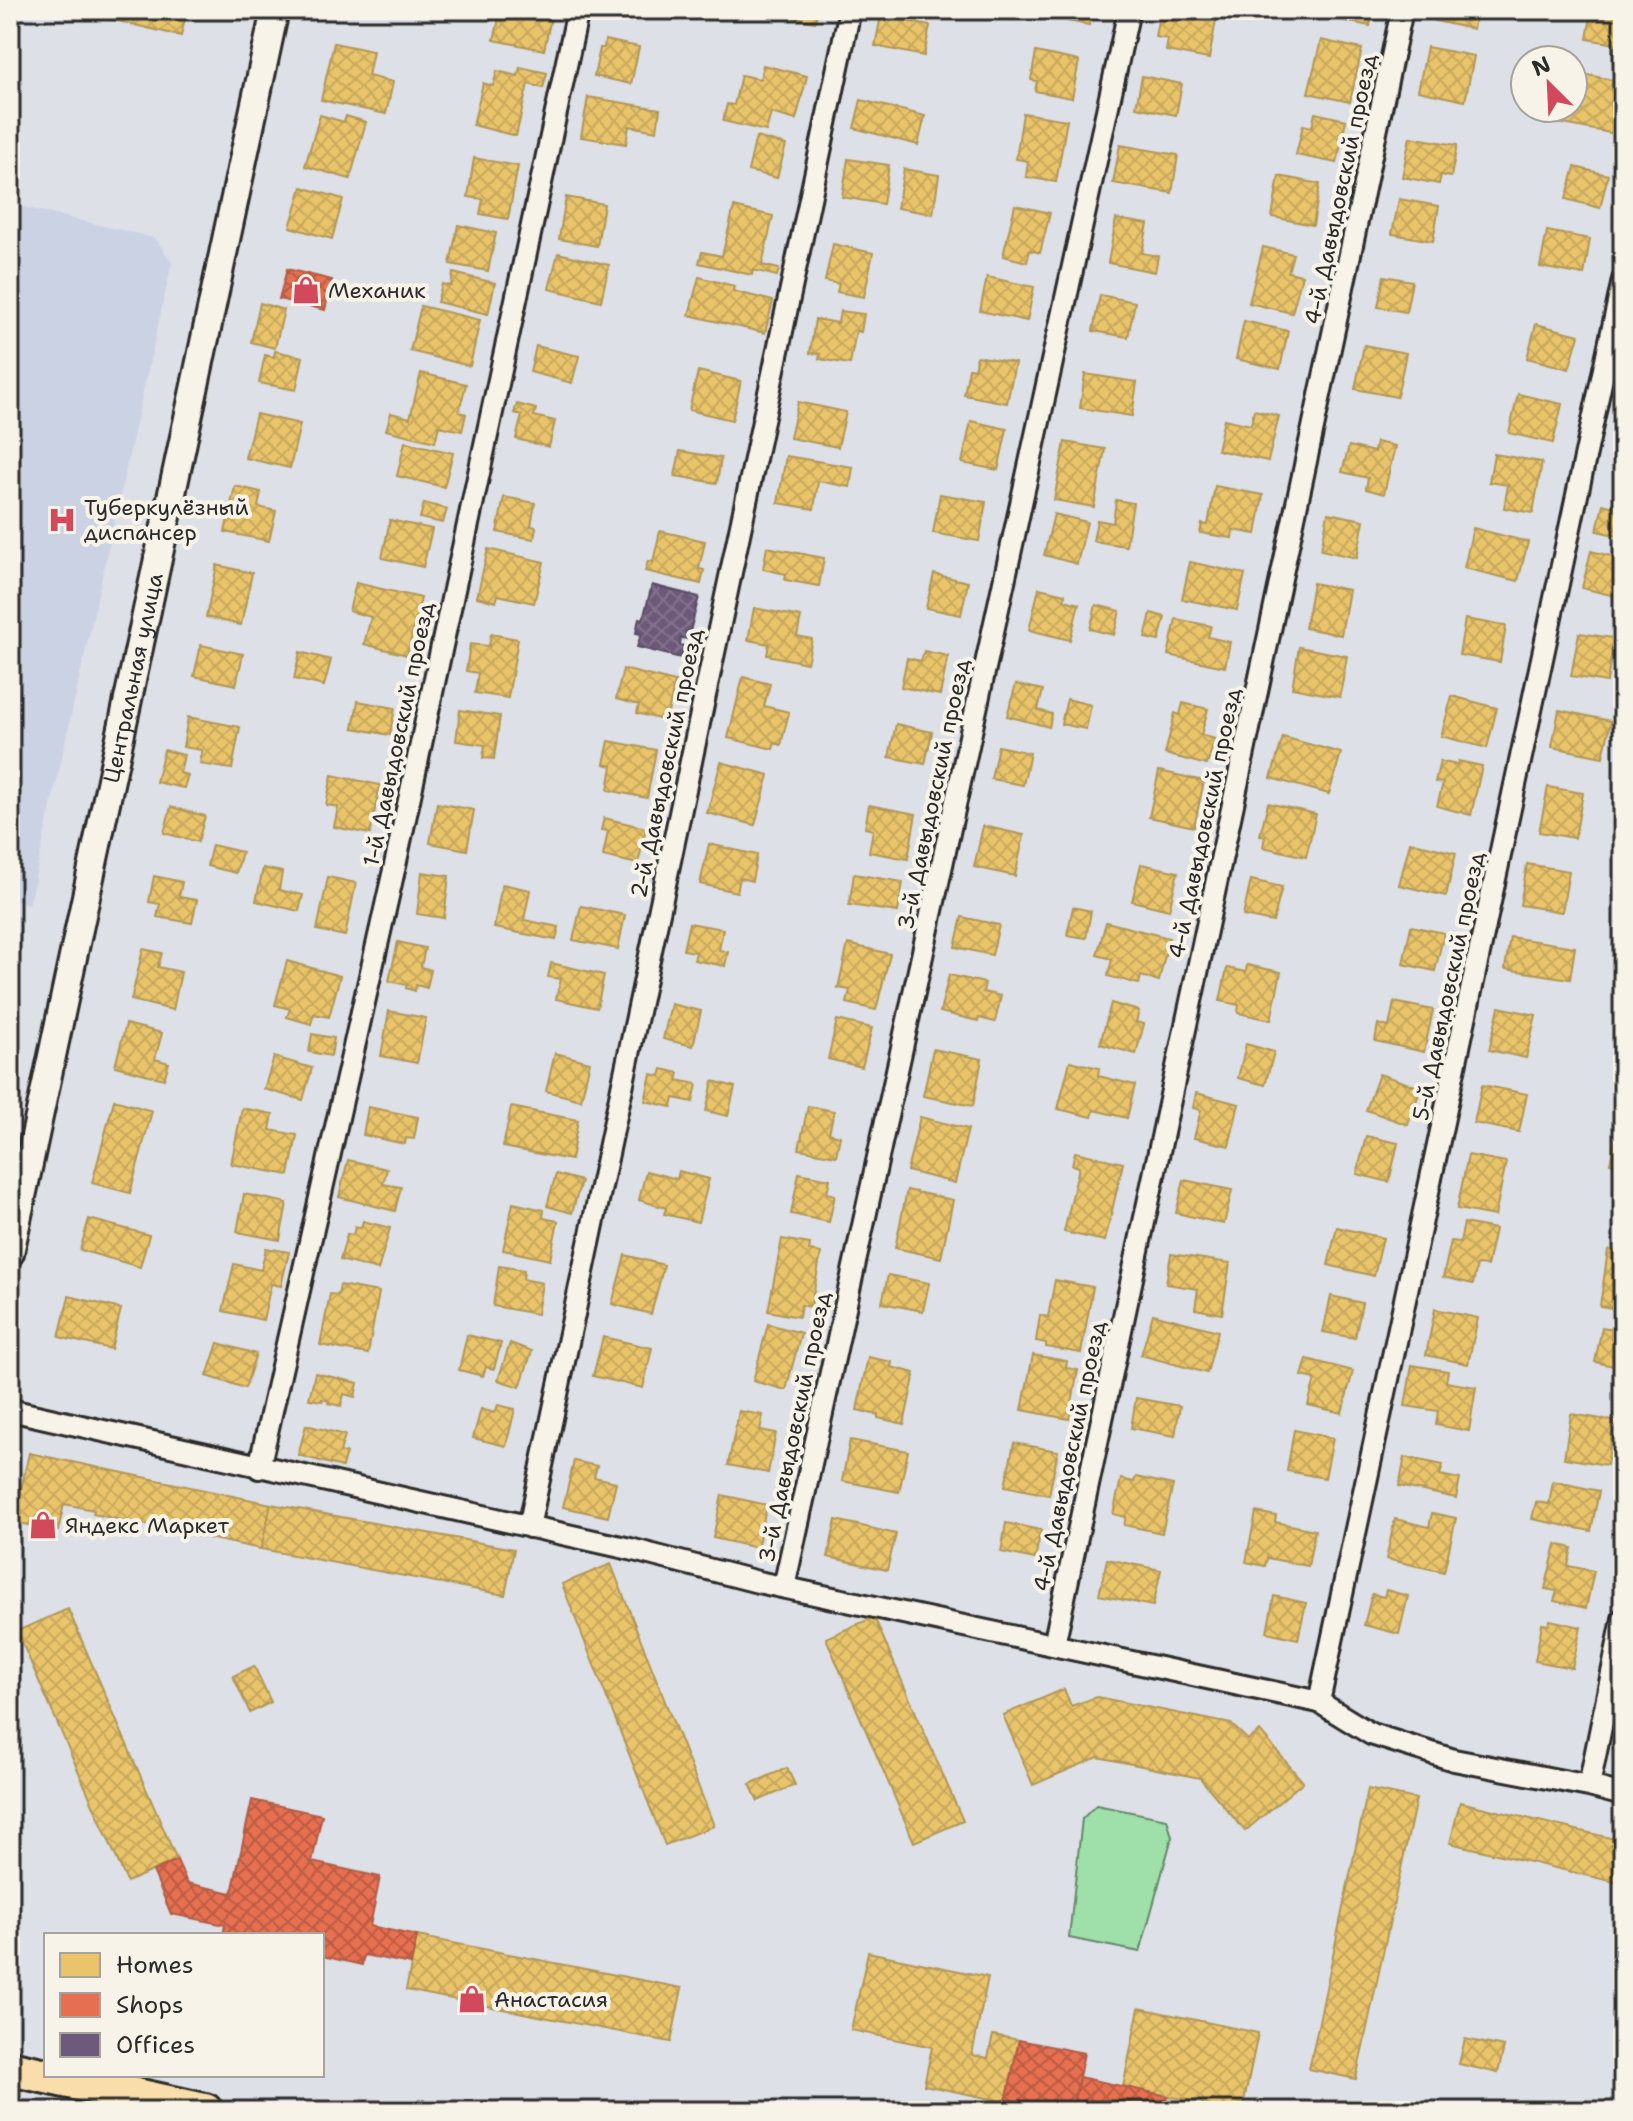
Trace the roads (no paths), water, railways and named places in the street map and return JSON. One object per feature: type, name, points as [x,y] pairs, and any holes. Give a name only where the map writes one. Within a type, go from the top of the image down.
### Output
[{"type":"highway","points":[[10,2068],[44,2075]]},
{"type":"highway","points":[[51,2077],[205,2111]]},
{"type":"street","name":"Центральная улица","points":[[10,1253],[275,10]]},
{"type":"street","name":"1-й Давыдовский проезд","points":[[259,1468],[396,861],[578,10]]},
{"type":"street","name":"2-й Давыдовский проезд","points":[[529,1527],[850,10]]},
{"type":"street","name":"3-й Давыдовский проезд","points":[[784,1587],[1129,10]]},
{"type":"street","name":"4-й Давыдовский проезд","points":[[1054,1645],[1402,10]]},
{"type":"street","name":"5-й Давыдовский проезд","points":[[1319,1702],[1623,280]]},
{"type":"street","points":[[10,1410],[784,1587],[1319,1702],[1371,1734],[1454,1760],[1623,1795]]},
{"type":"street","points":[[1589,1786],[1623,1619]]},
{"type":"place","name":"Механик","points":[[306,290]]},
{"type":"place","name":"Туберкулёзный диспансер","points":[[62,520]]},
{"type":"place","name":"Яндекс Маркет","points":[[43,1525]]},
{"type":"place","name":"Анастасия","points":[[472,1999]]}]
